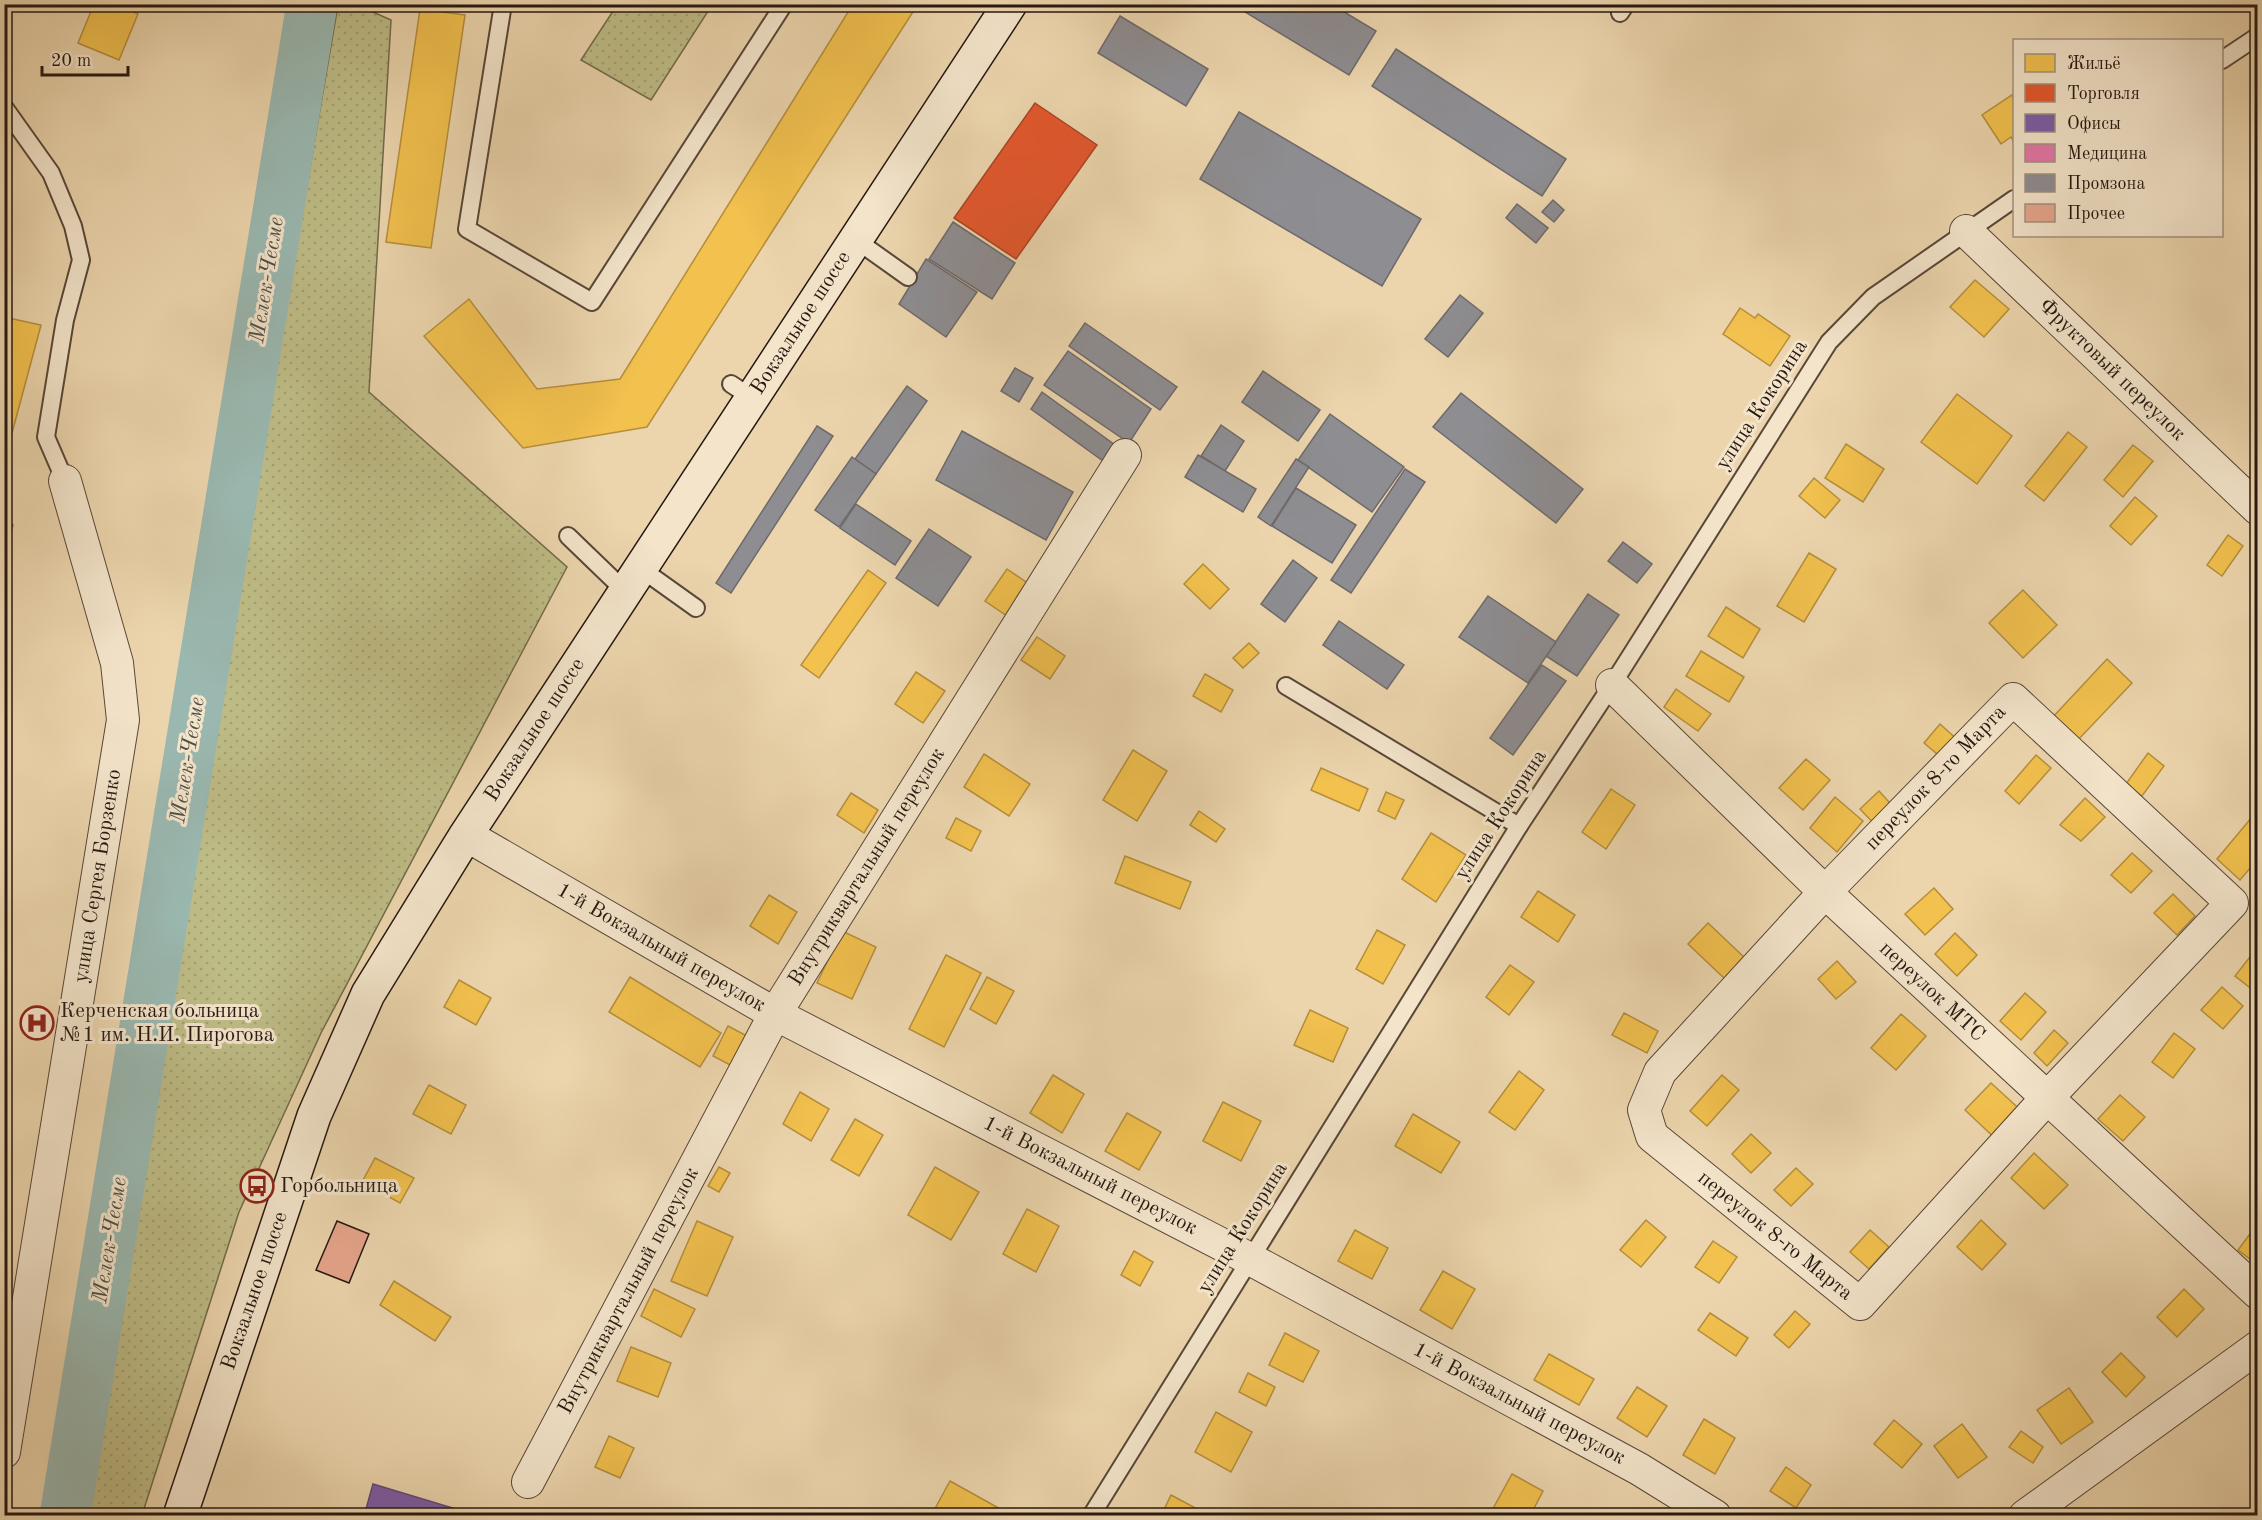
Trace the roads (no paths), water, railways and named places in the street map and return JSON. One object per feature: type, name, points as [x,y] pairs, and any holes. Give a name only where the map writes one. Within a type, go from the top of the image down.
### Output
[{"type":"main road","name":"Вокзальное шоссе","points":[[180,1515],[314,1116],[368,994],[466,835],[633,580],[742,391],[856,240],[1010,4]]},
{"type":"street","name":"Фруктовый переулок","points":[[1966,231],[2258,509]]},
{"type":"street","name":"Внутриквартальный переулок","points":[[528,1482],[775,1014],[1125,455]]},
{"type":"street","name":"улица Сергея Борзенко","points":[[4,1452],[123,720],[117,663],[65,481]]},
{"type":"street","name":"переулок МТС","points":[[1611,685],[1825,892],[2258,1293]]},
{"type":"street","name":"переулок 8-го Марта","points":[[2013,699],[2232,903],[2046,1099],[1860,1304],[1652,1136],[1644,1110],[1660,1072],[1825,892],[2013,699]]},
{"type":"street","name":"1-й Вокзальный переулок","points":[[466,835],[775,1014],[1250,1259],[1639,1469],[1715,1515]]},
{"type":"street","points":[[2025,1515],[2258,1347]]},
{"type":"lane","points":[[502,4],[467,229],[592,302],[784,4]]},
{"type":"lane","points":[[2223,59],[2258,36]]},
{"type":"lane","points":[[4,107],[51,173],[73,226],[81,260],[65,320],[46,437],[65,481]]},
{"type":"lane","name":"улица Кокорина","points":[[1091,1515],[1519,826],[1829,342],[1873,297],[2013,200]]},
{"type":"lane","points":[[856,240],[908,277]]},
{"type":"lane","points":[[568,536],[633,580],[696,608]]},
{"type":"lane","points":[[1286,686],[1519,826]]},
{"type":"waterway","name":"Мелек-Чесме","points":[[65,1516],[312,4]]},
{"type":"place","name":"Керченская больница №1 им. Н.И. Пирогова","points":[[37,1023]]},
{"type":"place","name":"Горбольница","points":[[257,1186]]}]
